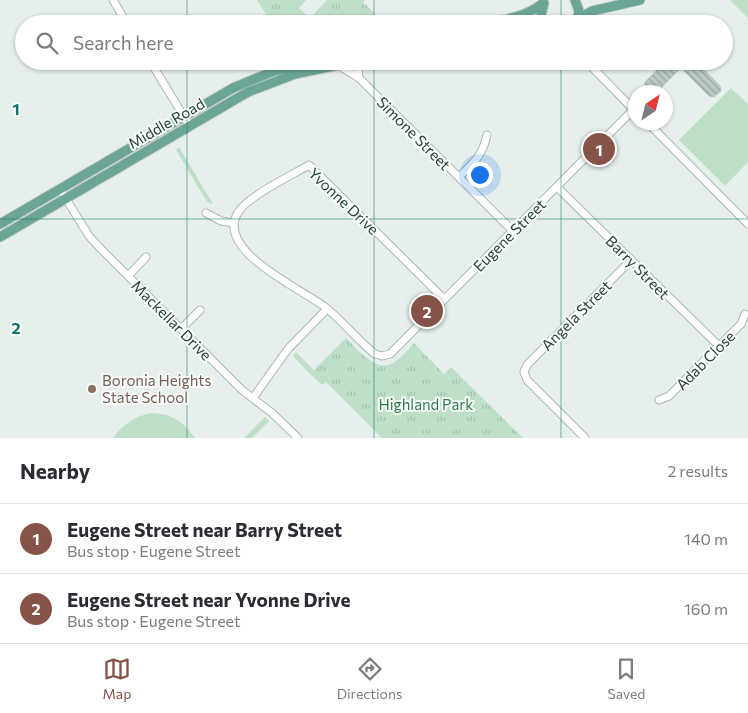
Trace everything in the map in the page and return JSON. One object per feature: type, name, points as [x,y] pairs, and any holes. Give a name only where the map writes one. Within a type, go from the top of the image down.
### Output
[{"type":"main road","points":[[575,0],[578,8],[578,15]]},
{"type":"main road","points":[[587,15],[592,11],[640,0]]},
{"type":"main road","points":[[524,15],[533,11],[544,1]]},
{"type":"main road","points":[[541,15],[544,1]]},
{"type":"main road","name":"Middle Road","points":[[0,224],[184,116],[254,78],[278,70]]},
{"type":"main road","name":"Middle Road","points":[[0,236],[239,96],[263,85],[295,74],[314,70]]},
{"type":"street","points":[[113,0],[122,15]]},
{"type":"street","points":[[156,70],[189,125]]},
{"type":"street","name":"Simone Street","points":[[346,70],[359,78],[513,231]]},
{"type":"street","points":[[358,70],[359,78]]},
{"type":"street","points":[[596,70],[628,104]]},
{"type":"street","name":"Eugene Street","points":[[327,309],[375,354],[382,356],[390,354],[628,116]]},
{"type":"street","points":[[655,130],[748,224]]},
{"type":"street","points":[[459,177],[484,150],[487,135]]},
{"type":"street","name":"Yvonne Drive","points":[[234,223],[238,212],[247,202],[309,165],[444,299]]},
{"type":"street","name":"Barry Street","points":[[557,187],[719,346]]},
{"type":"street","name":"Mackellar Drive","points":[[60,189],[89,236],[242,390],[272,413],[298,438]]},
{"type":"street","points":[[206,213],[221,221],[234,223],[234,232],[239,244],[252,258],[327,309],[288,348],[253,398]]},
{"type":"street","points":[[128,276],[146,257]]},
{"type":"street","name":"Angela Street","points":[[585,438],[527,380],[524,372],[527,364],[631,260]]},
{"type":"street","points":[[181,329],[200,310]]},
{"type":"street","name":"Adab Close","points":[[659,400],[668,396],[741,324],[745,314]]},
{"type":"green space","points":[[257,0],[306,0],[299,8],[307,15],[266,15]]},
{"type":"green space","points":[[327,0],[365,0],[363,2],[376,15],[313,15]]},
{"type":"green space","points":[[730,0],[748,0],[748,18]]},
{"type":"green space","points":[[731,88],[748,104],[748,162],[725,186],[679,140]]},
{"type":"green space","points":[[179,147],[213,204],[207,202],[176,150]]},
{"type":"green space","name":"Highland Park","points":[[346,338],[368,359],[382,365],[389,365],[396,361],[414,343],[444,374],[451,367],[523,438],[382,438],[326,382],[322,385],[310,374]]},
{"type":"green space","points":[[296,352],[314,370],[310,374],[293,356]]},
{"type":"green space","points":[[150,413],[170,416],[176,419],[195,438],[113,438],[129,422]]},
{"type":"green space","points":[[265,417],[269,421],[252,438],[244,438]]},
{"type":"building","points":[[657,70],[679,70],[664,85],[645,85],[645,82]]},
{"type":"building","points":[[683,70],[705,70],[720,86],[721,91],[714,97],[709,96]]},
{"type":"place","name":"Eugene Street near Barry Street","points":[[599,149]]},
{"type":"place","name":"Eugene Street near Yvonne Drive","points":[[427,311]]},
{"type":"place","name":"Boronia Heights State School","points":[[92,389]]}]
